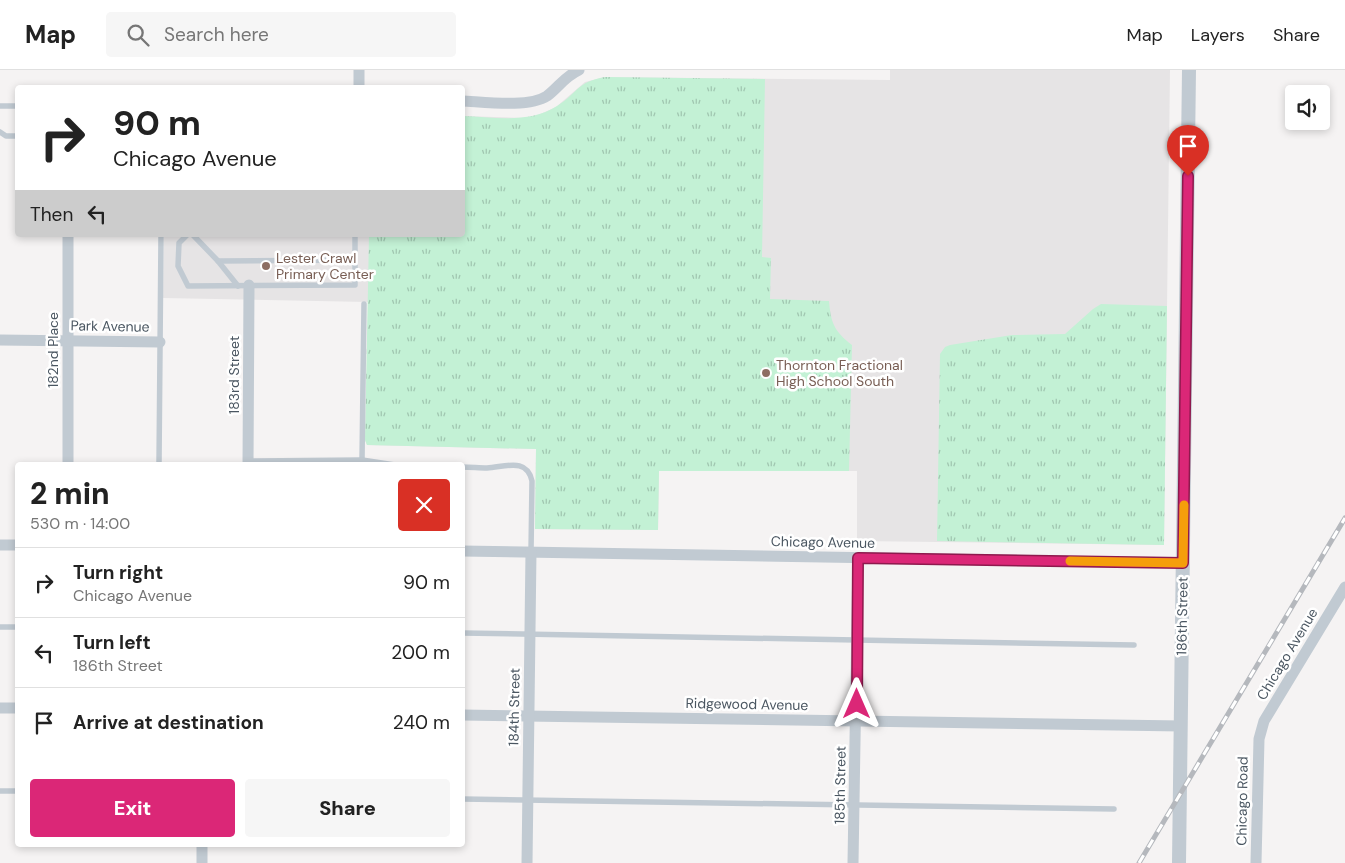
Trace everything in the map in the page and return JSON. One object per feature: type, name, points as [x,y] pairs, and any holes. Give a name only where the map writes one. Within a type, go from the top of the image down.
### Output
[{"type":"street","points":[[359,70],[359,85]]},
{"type":"street","points":[[465,101],[523,102],[546,97],[567,76],[579,70]]},
{"type":"street","name":"186th Street","points":[[1179,863],[1189,70]]},
{"type":"street","name":"182nd Place","points":[[68,237],[68,462]]},
{"type":"street","name":"183rd Street","points":[[243,286],[248,462]]},
{"type":"street","name":"Park Avenue","points":[[0,340],[160,342]]},
{"type":"street","points":[[0,545],[15,545]]},
{"type":"street","name":"Chicago Avenue","points":[[465,551],[1183,563]]},
{"type":"street","name":"184th Street","points":[[527,863],[531,552]]},
{"type":"street","name":"185th Street","points":[[854,863],[858,558]]},
{"type":"street","name":"Chicago Avenue","points":[[1258,739],[1264,721],[1345,587]]},
{"type":"street","points":[[0,708],[15,708]]},
{"type":"street","name":"Ridgewood Avenue","points":[[465,715],[1181,726]]},
{"type":"street","name":"Chicago Road","points":[[1256,863],[1258,739]]},
{"type":"street","points":[[202,847],[202,863]]},
{"type":"lane","points":[[0,106],[15,106]]},
{"type":"lane","points":[[0,132],[6,136],[15,136]]},
{"type":"lane","points":[[158,462],[161,237]]},
{"type":"lane","points":[[185,237],[179,243],[178,266],[188,286],[355,285],[355,237]]},
{"type":"lane","points":[[195,237],[243,286]]},
{"type":"lane","points":[[218,261],[355,260]]},
{"type":"lane","points":[[362,460],[364,304]]},
{"type":"lane","points":[[286,462],[362,460],[375,462]]},
{"type":"lane","points":[[465,467],[488,468],[514,465],[522,466],[528,470],[532,481],[531,552]]},
{"type":"lane","points":[[0,627],[15,627]]},
{"type":"lane","points":[[465,633],[1134,645]]},
{"type":"lane","points":[[0,791],[15,791]]},
{"type":"lane","points":[[465,799],[855,803],[1114,809]]},
{"type":"shaded area","name":"Thornton Fractional High School South","points":[[890,70],[1170,70],[1164,545],[857,541],[857,471],[659,471],[658,530],[535,529],[536,449],[367,445],[365,440],[368,302],[163,298],[164,237],[465,237],[465,116],[524,118],[536,116],[556,107],[585,82],[605,77],[890,80]]},
{"type":"green space","points":[[605,77],[765,79],[762,257],[771,258],[770,299],[829,301],[834,326],[852,345],[849,471],[659,471],[658,530],[535,529],[536,449],[367,445],[365,440],[369,237],[465,237],[465,116],[511,118],[546,112],[564,101],[578,88],[595,79]]},
{"type":"green space","points":[[1101,304],[1167,306],[1164,545],[937,541],[940,354],[945,347],[950,345],[1012,335],[1065,334]]},
{"type":"railway","points":[[1139,863],[1345,518]]},
{"type":"slow traffic","points":[[1070,561],[1183,563],[1184,505]]},
{"type":"place","name":"Lester Crawl Primary Center","points":[[266,266]]},
{"type":"place","name":"Thornton Fractional High School South","points":[[766,373]]},
{"type":"route","points":[[857,704],[858,558],[1183,563],[1188,176]]}]
